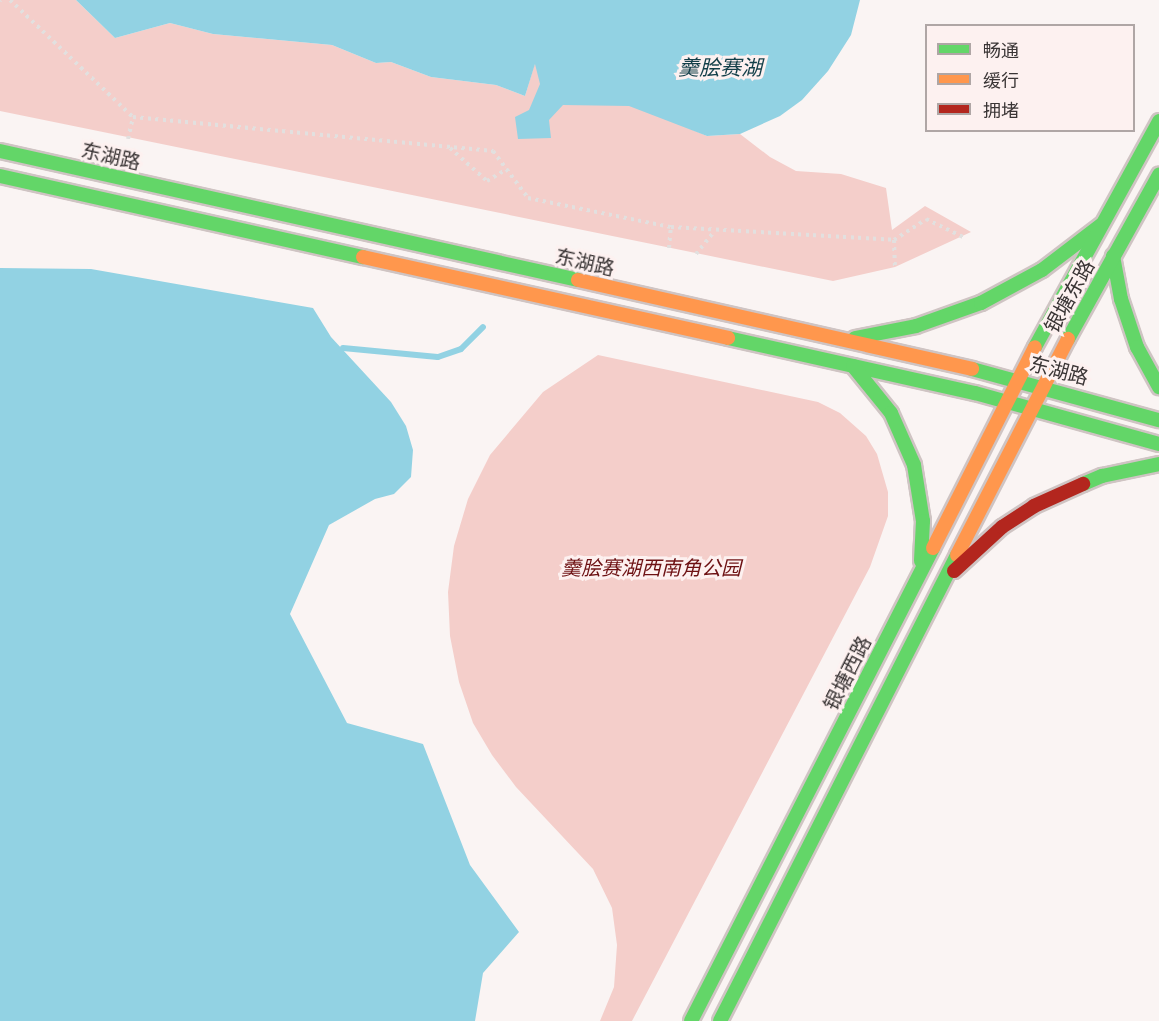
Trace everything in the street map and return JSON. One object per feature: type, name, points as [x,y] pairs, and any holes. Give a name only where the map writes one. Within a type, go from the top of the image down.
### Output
[{"type":"main road","name":"银塘东路","points":[[1038,342],[1159,121]]},
{"type":"main road","name":"东湖路","points":[[0,151],[1019,380],[1159,420]]},
{"type":"main road","name":"银塘东路","points":[[943,584],[1044,386],[1159,175]]},
{"type":"main road","points":[[0,176],[1008,401],[1159,444]]},
{"type":"main road","points":[[844,340],[916,326],[981,303],[1042,270],[1102,223]]},
{"type":"main road","points":[[1113,256],[1121,299],[1137,347],[1159,387]]},
{"type":"main road","name":"银塘西路","points":[[691,1021],[1038,342]]},
{"type":"main road","points":[[853,366],[891,413],[914,465],[923,521],[920,574]]},
{"type":"main road","points":[[720,1021],[943,584],[972,551],[1034,506],[1102,476],[1159,464]]},
{"type":"path","points":[[10,0],[133,117],[493,151],[528,198],[671,227],[714,232],[894,240],[926,219],[963,237]]},
{"type":"path","points":[[128,139],[133,117]]},
{"type":"path","points":[[450,147],[487,181],[507,169]]},
{"type":"path","points":[[669,248],[671,227]]},
{"type":"path","points":[[696,254],[714,232]]},
{"type":"path","points":[[894,240],[895,267]]},
{"type":"green space","points":[[0,0],[76,0],[115,38],[170,23],[213,34],[332,45],[376,63],[391,62],[431,77],[496,85],[525,96],[535,63],[707,136],[740,134],[770,157],[796,171],[841,174],[886,188],[892,230],[925,206],[971,232],[895,267],[833,281],[0,111]]},
{"type":"green space","name":"羹脍赛湖西南角公园","points":[[598,355],[818,402],[840,413],[866,436],[877,454],[888,492],[888,516],[870,567],[632,1021],[600,1021],[614,987],[617,945],[612,908],[593,869],[516,787],[492,755],[473,723],[459,682],[450,636],[448,592],[454,546],[468,499],[490,455],[543,392]]},
{"type":"water","name":"羹脍赛湖","points":[[76,0],[860,0],[851,35],[828,71],[802,100],[780,116],[740,134],[707,136],[629,106],[563,105],[549,120],[551,138],[518,139],[515,117],[529,110],[540,84],[535,64],[525,96],[496,85],[431,77],[391,62],[376,63],[332,45],[213,34],[170,23],[115,38]]},
{"type":"water","points":[[0,268],[91,269],[313,308],[331,337],[391,402],[406,426],[413,450],[411,477],[394,494],[375,499],[329,525],[290,614],[347,723],[423,744],[470,865],[519,932],[483,973],[475,1021],[0,1021]]},
{"type":"waterway","points":[[343,348],[438,357],[461,349],[483,327]]},
{"type":"traffic: fast","points":[[1035,347],[1159,121]]},
{"type":"traffic: fast","points":[[0,151],[578,280]]},
{"type":"traffic: fast","points":[[1068,339],[1159,175]]},
{"type":"traffic: fast","points":[[0,176],[363,257]]},
{"type":"traffic: fast","points":[[855,338],[916,326],[981,303],[1042,270],[1101,225]]},
{"type":"traffic: fast","points":[[1113,256],[1121,299],[1137,347],[1159,387]]},
{"type":"traffic: fast","points":[[728,338],[975,393],[1159,444]]},
{"type":"traffic: fast","points":[[853,366],[891,413],[914,465],[923,521],[921,561]]},
{"type":"traffic: fast","points":[[972,369],[1159,420]]},
{"type":"traffic: fast","points":[[1083,484],[1102,476],[1159,464]]},
{"type":"traffic: fast","points":[[691,1021],[933,548]]},
{"type":"traffic: fast","points":[[720,1021],[957,555]]},
{"type":"traffic: slow","points":[[363,257],[728,338]]},
{"type":"traffic: slow","points":[[578,280],[972,369]]},
{"type":"traffic: slow","points":[[957,555],[1068,339]]},
{"type":"traffic: slow","points":[[933,548],[1035,347]]},
{"type":"traffic: jam","points":[[954,571],[1002,527],[1034,506],[1083,484]]}]
